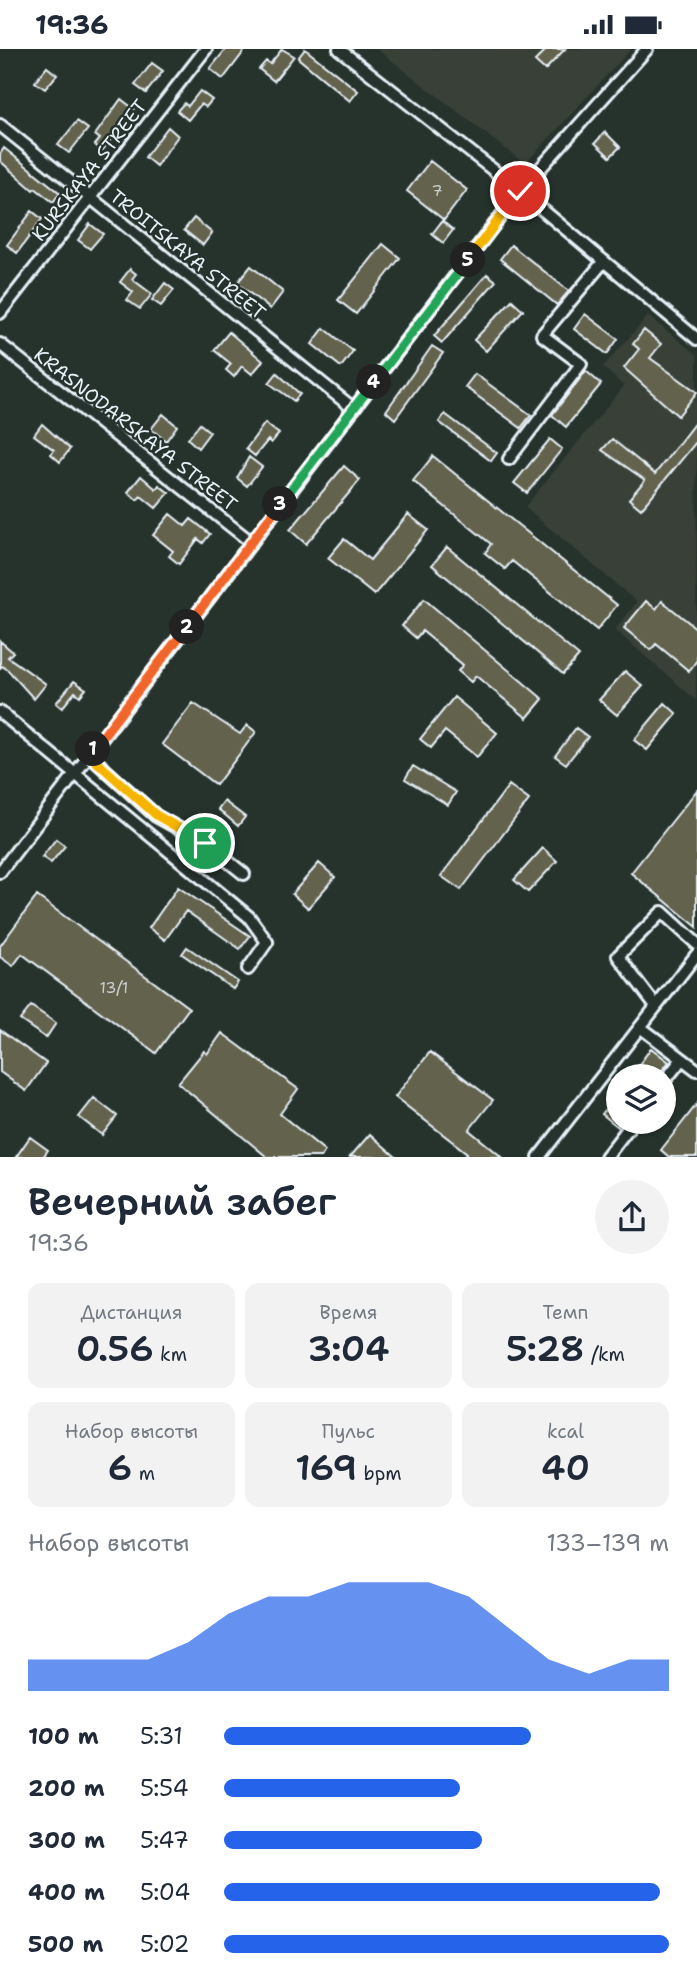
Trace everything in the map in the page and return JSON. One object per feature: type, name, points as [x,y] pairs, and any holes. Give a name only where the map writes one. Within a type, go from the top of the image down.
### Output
[{"type":"street","name":"KURSKAYA STREET","points":[[0,313],[206,49]]},
{"type":"street","points":[[339,49],[520,191],[697,339]]},
{"type":"street","points":[[0,872],[520,191],[647,49]]},
{"type":"street","name":"TROITSKAYA STREET","points":[[0,125],[354,409]]},
{"type":"street","points":[[509,459],[581,364],[542,335],[604,261]]},
{"type":"street","name":"KRASNODARSKAYA STREET","points":[[0,344],[251,542]]},
{"type":"street","points":[[0,712],[249,917],[267,942],[248,969]]},
{"type":"street","points":[[89,755],[156,815],[205,843],[244,874]]},
{"type":"street","points":[[656,1006],[618,956],[662,912],[697,944]]},
{"type":"street","points":[[539,1157],[697,954]]},
{"type":"street","points":[[640,1027],[682,1059],[696,1066]]},
{"type":"street","points":[[676,1067],[682,1059]]},
{"type":"street","points":[[607,1157],[625,1134]]},
{"type":"shaded area","points":[[377,49],[631,49],[525,164]]},
{"type":"shaded area","points":[[648,316],[697,355],[696,700],[615,630],[637,602],[525,507],[624,386],[603,367]]},
{"type":"building","points":[[226,49],[246,49],[223,79],[210,69]]},
{"type":"building","points":[[282,49],[294,56],[274,81],[259,69],[266,61],[270,64]]},
{"type":"building","points":[[305,49],[358,91],[350,101],[298,58]]},
{"type":"building","points":[[547,49],[565,49],[545,70],[535,61]]},
{"type":"building","points":[[152,63],[163,71],[146,93],[135,85]]},
{"type":"building","points":[[47,67],[57,75],[45,89],[35,82]]},
{"type":"building","points":[[200,91],[212,100],[206,107],[201,104],[188,120],[177,111],[184,103],[188,106]]},
{"type":"building","points":[[121,99],[134,109],[102,151],[95,145],[100,139],[95,135]]},
{"type":"building","points":[[77,121],[88,129],[69,153],[58,145]]},
{"type":"building","points":[[168,127],[178,136],[156,166],[145,157]]},
{"type":"building","points":[[605,132],[620,147],[610,157],[595,143]]},
{"type":"building","points":[[4,148],[60,193],[53,202],[35,188],[33,190],[0,161]]},
{"type":"building","points":[[430,161],[467,190],[444,220],[407,191]]},
{"type":"building","points":[[32,211],[42,219],[17,253],[7,245]]},
{"type":"building","points":[[194,218],[212,233],[203,245],[184,230]]},
{"type":"building","points":[[442,221],[453,230],[443,243],[432,234]]},
{"type":"building","points":[[90,224],[103,234],[90,249],[78,240]]},
{"type":"building","points":[[383,244],[400,258],[356,314],[338,300]]},
{"type":"building","points":[[511,245],[569,291],[557,305],[500,259]]},
{"type":"building","points":[[251,266],[283,292],[270,309],[237,283]]},
{"type":"building","points":[[130,269],[136,274],[132,279],[152,294],[140,309],[127,300],[133,292],[120,282]]},
{"type":"building","points":[[487,274],[496,281],[442,343],[434,336]]},
{"type":"building","points":[[165,283],[174,290],[161,306],[152,300]]},
{"type":"building","points":[[512,300],[523,310],[486,351],[474,340]]},
{"type":"building","points":[[585,314],[618,339],[607,354],[574,329]]},
{"type":"building","points":[[324,328],[353,351],[341,367],[312,344]]},
{"type":"building","points":[[644,330],[661,344],[650,358],[697,392],[678,416],[624,368],[639,349],[633,344]]},
{"type":"building","points":[[229,332],[263,361],[252,374],[242,366],[234,377],[226,370],[231,364],[214,350]]},
{"type":"building","points":[[432,346],[443,353],[395,419],[386,411]]},
{"type":"building","points":[[586,371],[601,384],[566,427],[552,415]]},
{"type":"building","points":[[277,373],[300,394],[294,401],[269,383]]},
{"type":"building","points":[[475,374],[531,415],[521,428],[465,387]]},
{"type":"building","points":[[163,414],[177,426],[166,441],[151,429]]},
{"type":"building","points":[[445,414],[497,453],[491,461],[439,422]]},
{"type":"building","points":[[697,420],[697,441],[641,509],[629,499],[645,480],[602,450],[612,439],[655,474]]},
{"type":"building","points":[[265,423],[279,434],[271,443],[268,440],[255,456],[246,449]]},
{"type":"building","points":[[42,424],[70,449],[60,462],[51,454],[54,450],[34,435]]},
{"type":"building","points":[[200,424],[210,432],[198,448],[188,439]]},
{"type":"building","points":[[550,439],[562,449],[527,493],[514,483]]},
{"type":"building","points":[[433,456],[617,605],[597,630],[512,561],[505,569],[485,553],[491,544],[413,481]]},
{"type":"building","points":[[249,457],[262,467],[247,486],[237,478]]},
{"type":"building","points":[[344,466],[360,480],[306,544],[290,530]]},
{"type":"building","points":[[141,476],[156,489],[159,485],[169,493],[156,508],[141,496],[137,500],[128,492]]},
{"type":"building","points":[[170,514],[185,526],[191,519],[210,534],[203,543],[198,539],[179,564],[169,556],[173,551],[153,535]]},
{"type":"building","points":[[408,514],[428,530],[374,595],[328,558],[344,539],[370,560]]},
{"type":"building","points":[[447,547],[579,656],[563,674],[432,565]]},
{"type":"building","points":[[424,599],[543,699],[527,718],[476,676],[471,682],[458,671],[463,665],[422,631],[416,638],[402,626]]},
{"type":"building","points":[[646,601],[656,609],[662,601],[697,629],[697,660],[689,671],[656,644],[651,650],[624,628]]},
{"type":"building","points":[[0,641],[13,652],[8,657],[46,684],[34,699],[8,670],[2,666],[0,668]]},
{"type":"building","points":[[625,671],[643,686],[617,715],[599,700]]},
{"type":"building","points":[[74,681],[86,689],[80,696],[75,692],[62,708],[56,703]]},
{"type":"building","points":[[454,697],[497,733],[477,757],[445,731],[431,748],[420,739]]},
{"type":"building","points":[[193,703],[240,734],[247,725],[256,732],[216,785],[162,744]]},
{"type":"building","points":[[665,703],[677,714],[647,750],[634,740]]},
{"type":"building","points":[[576,728],[588,737],[566,764],[555,756]]},
{"type":"building","points":[[413,766],[456,792],[448,805],[405,779]]},
{"type":"building","points":[[509,785],[529,800],[461,890],[441,876]]},
{"type":"building","points":[[697,790],[697,927],[631,873]]},
{"type":"building","points":[[224,801],[245,817],[238,826],[218,809]]},
{"type":"building","points":[[56,839],[65,846],[51,863],[42,857]]},
{"type":"building","points":[[543,848],[557,861],[528,892],[514,880]]},
{"type":"building","points":[[319,863],[335,877],[308,908],[292,894]]},
{"type":"building","points":[[178,887],[250,936],[240,949],[186,911],[165,940],[149,928]]},
{"type":"building","points":[[37,896],[189,1008],[156,1053],[22,954],[13,966],[0,957],[0,946]]},
{"type":"building","points":[[187,947],[238,982],[233,989],[182,954]]},
{"type":"building","points":[[31,1006],[56,1023],[46,1038],[20,1020]]},
{"type":"building","points":[[0,1030],[46,1063],[26,1091],[0,1072]]},
{"type":"building","points":[[222,1033],[298,1089],[280,1114],[325,1151],[321,1157],[267,1157],[178,1083],[204,1051],[207,1054]]},
{"type":"building","points":[[651,1048],[669,1062],[667,1064],[640,1064]]},
{"type":"building","points":[[430,1052],[493,1100],[469,1130],[502,1157],[464,1157],[467,1153],[395,1097]]},
{"type":"building","points":[[94,1098],[117,1116],[102,1135],[79,1117]]},
{"type":"building","points":[[697,1104],[697,1157],[669,1157],[661,1150]]},
{"type":"building","points":[[370,1134],[396,1157],[350,1157]]},
{"type":"building","points":[[30,1137],[48,1150],[43,1157],[16,1157]]},
{"type":"route","points":[[205,843],[156,815],[89,755],[520,191]]}]
